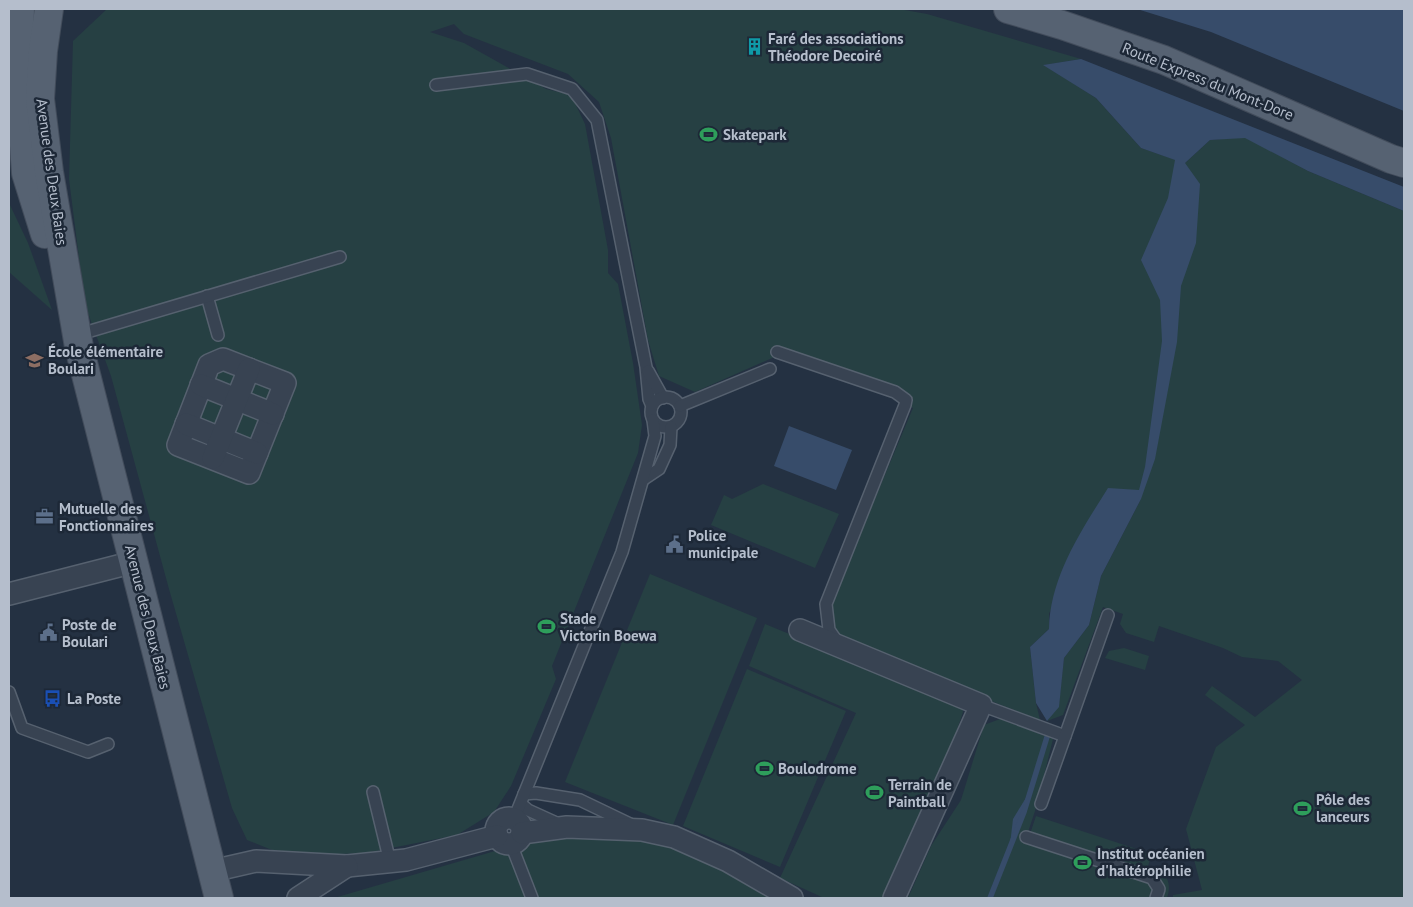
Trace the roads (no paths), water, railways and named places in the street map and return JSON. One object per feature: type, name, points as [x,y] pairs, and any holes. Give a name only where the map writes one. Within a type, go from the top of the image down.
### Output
[{"type":"main road","name":"Avenue des Deux Baies","points":[[20,9],[15,125],[21,156],[77,335],[219,898]]},
{"type":"main road","name":"Avenue des Deux Baies","points":[[50,9],[43,51],[40,99],[49,172],[77,335]]},
{"type":"main road","name":"Route Express du Mont-Dore","points":[[1008,9],[1062,25],[1164,60],[1404,163]]},
{"type":"street","points":[[223,359],[248,369],[285,383],[249,473],[178,444],[209,365],[223,359]]},
{"type":"street","points":[[213,458],[248,369]]},
{"type":"street","points":[[237,400],[272,378]]},
{"type":"street","points":[[201,385],[273,414]]},
{"type":"street","points":[[189,418],[224,432],[257,453]]},
{"type":"street","points":[[9,594],[134,562]]},
{"type":"street","points":[[800,630],[981,705],[894,898]]},
{"type":"street","points":[[212,871],[256,860],[347,866],[406,860],[515,822],[567,827],[642,830],[674,837],[728,861],[792,898]]},
{"type":"street","points":[[298,898],[347,866]]},
{"type":"lane","points":[[436,85],[528,74],[572,89],[597,120],[646,367],[649,400],[652,406],[655,436],[622,552],[515,822],[532,898]]},
{"type":"lane","points":[[77,335],[340,257]]},
{"type":"lane","points":[[207,296],[218,335]]},
{"type":"lane","points":[[777,352],[895,392],[906,400],[826,604],[829,630],[841,647]]},
{"type":"lane","points":[[646,367],[663,398]]},
{"type":"lane","points":[[680,406],[770,369]]},
{"type":"lane","points":[[652,406],[659,399],[672,399],[680,406],[681,416],[676,424],[671,427],[661,426],[653,420]]},
{"type":"lane","points":[[644,479],[659,468],[670,445],[671,427]]},
{"type":"lane","points":[[1041,804],[1108,615]]},
{"type":"lane","points":[[9,692],[22,728],[88,752],[108,744]]},
{"type":"lane","points":[[981,705],[1065,736]]},
{"type":"lane","points":[[373,792],[390,862]]},
{"type":"lane","points":[[515,822],[536,794],[580,800],[642,830]]},
{"type":"lane","points":[[515,822],[528,810],[567,827]]},
{"type":"lane","points":[[1026,837],[1152,878],[1159,889],[1156,898]]},
{"type":"water","points":[[1137,9],[1404,9],[1404,111],[1211,32]]},
{"type":"water","points":[[1081,59],[1404,187],[1404,211],[1308,171],[1245,138],[1210,140],[1185,163],[1200,184],[1196,243],[1181,286],[1177,342],[1155,459],[1141,499],[1101,576],[1089,625],[1064,658],[1059,707],[1047,721],[1036,703],[1030,647],[1049,629],[1055,591],[1061,573],[1078,538],[1108,488],[1139,490],[1145,467],[1162,341],[1160,300],[1141,260],[1168,198],[1175,160],[1141,148],[1096,98],[1043,65]]},
{"type":"water","points":[[789,426],[852,450],[836,490],[774,466]]},
{"type":"water","points":[[1032,788],[1009,853],[1013,819]]},
{"type":"waterway","points":[[990,898],[1024,812],[1047,737]]},
{"type":"place","name":"Faré des associations Théodore Decoiré","points":[[754,47]]},
{"type":"place","name":"Skatepark","points":[[709,134]]},
{"type":"place","name":"École élémentaire Boulari","points":[[34,360]]},
{"type":"place","name":"Mutuelle des Fonctionnaires","points":[[45,517]]},
{"type":"place","name":"Police municipale","points":[[674,544]]},
{"type":"place","name":"Stade Victorin Boewa","points":[[546,627]]},
{"type":"place","name":"Poste de Boulari","points":[[48,633]]},
{"type":"place","name":"La Poste","points":[[53,698]]},
{"type":"place","name":"Boulodrome","points":[[764,768]]},
{"type":"place","name":"Terrain de Paintball","points":[[874,793]]},
{"type":"place","name":"Pôle des lanceurs","points":[[1302,808]]},
{"type":"place","name":"Institut océanien d'haltérophilie","points":[[1083,862]]}]
